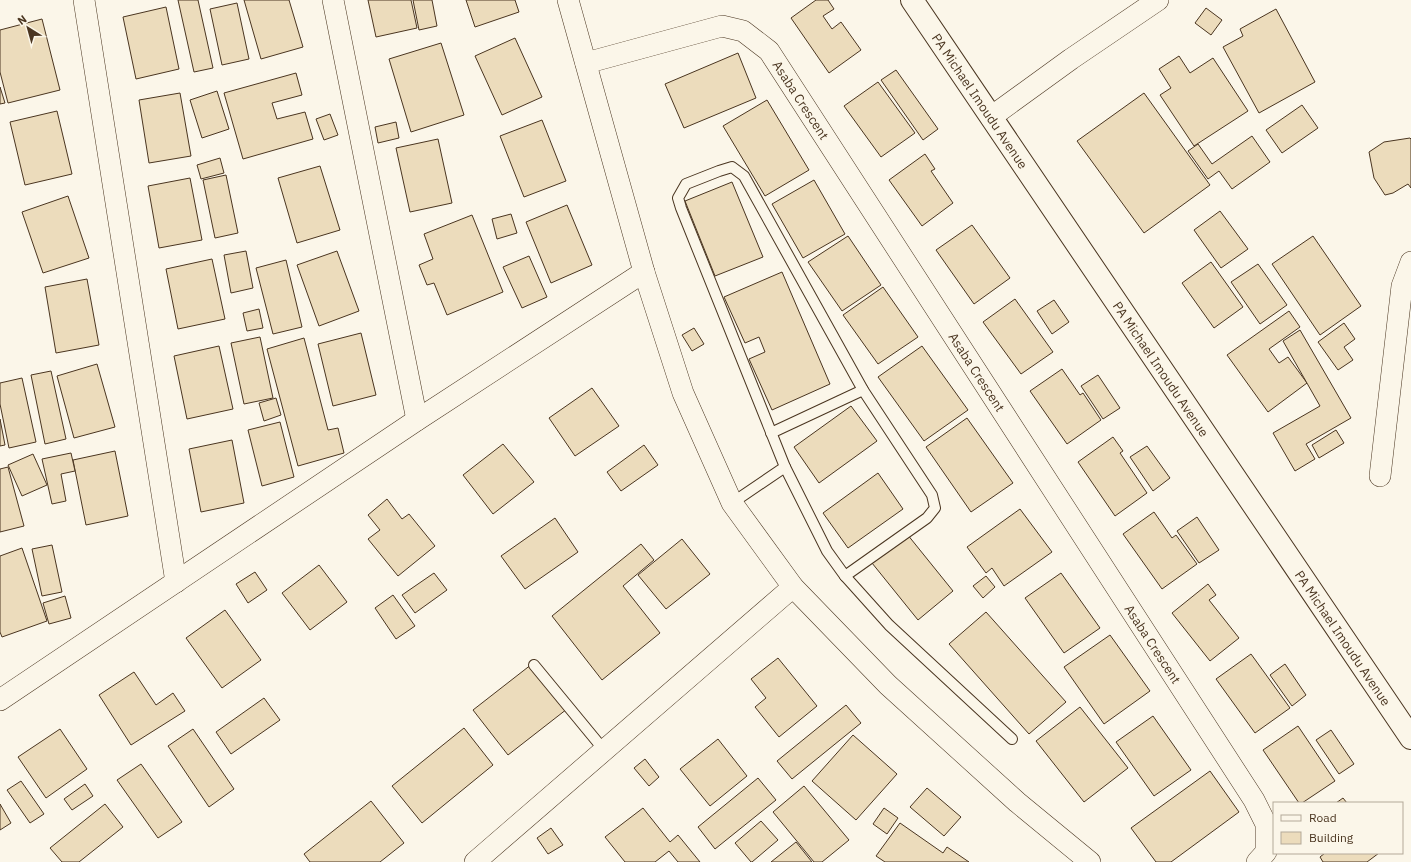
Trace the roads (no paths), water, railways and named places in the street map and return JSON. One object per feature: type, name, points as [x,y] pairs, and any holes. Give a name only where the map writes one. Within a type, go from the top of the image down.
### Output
[{"type":"street","points":[[84,0],[176,582]]},
{"type":"street","points":[[333,0],[417,420]]},
{"type":"street","points":[[568,0],[644,272],[683,393],[732,503],[792,587],[888,685],[1017,802],[1090,862]]},
{"type":"street","name":"PA Michael Imoudu Avenue","points":[[912,0],[1411,738]]},
{"type":"street","points":[[990,117],[1071,59],[1158,0]]},
{"type":"street","name":"Asaba Crescent","points":[[586,63],[722,26],[743,31],[769,51],[1254,800],[1266,824],[1266,852],[1257,862]]},
{"type":"street","points":[[1380,476],[1402,286],[1411,262]]},
{"type":"street","points":[[0,700],[417,420],[644,272]]},
{"type":"street","points":[[475,862],[792,587]]},
{"type":"lane","points":[[845,576],[927,518],[935,508],[932,496],[863,390],[744,176],[732,168],[719,171],[686,184],[678,198],[785,467],[827,550],[845,576],[889,625],[1012,739]]},
{"type":"lane","points":[[771,433],[863,390]]},
{"type":"lane","points":[[732,503],[785,467]]},
{"type":"lane","points":[[534,665],[604,750]]}]
